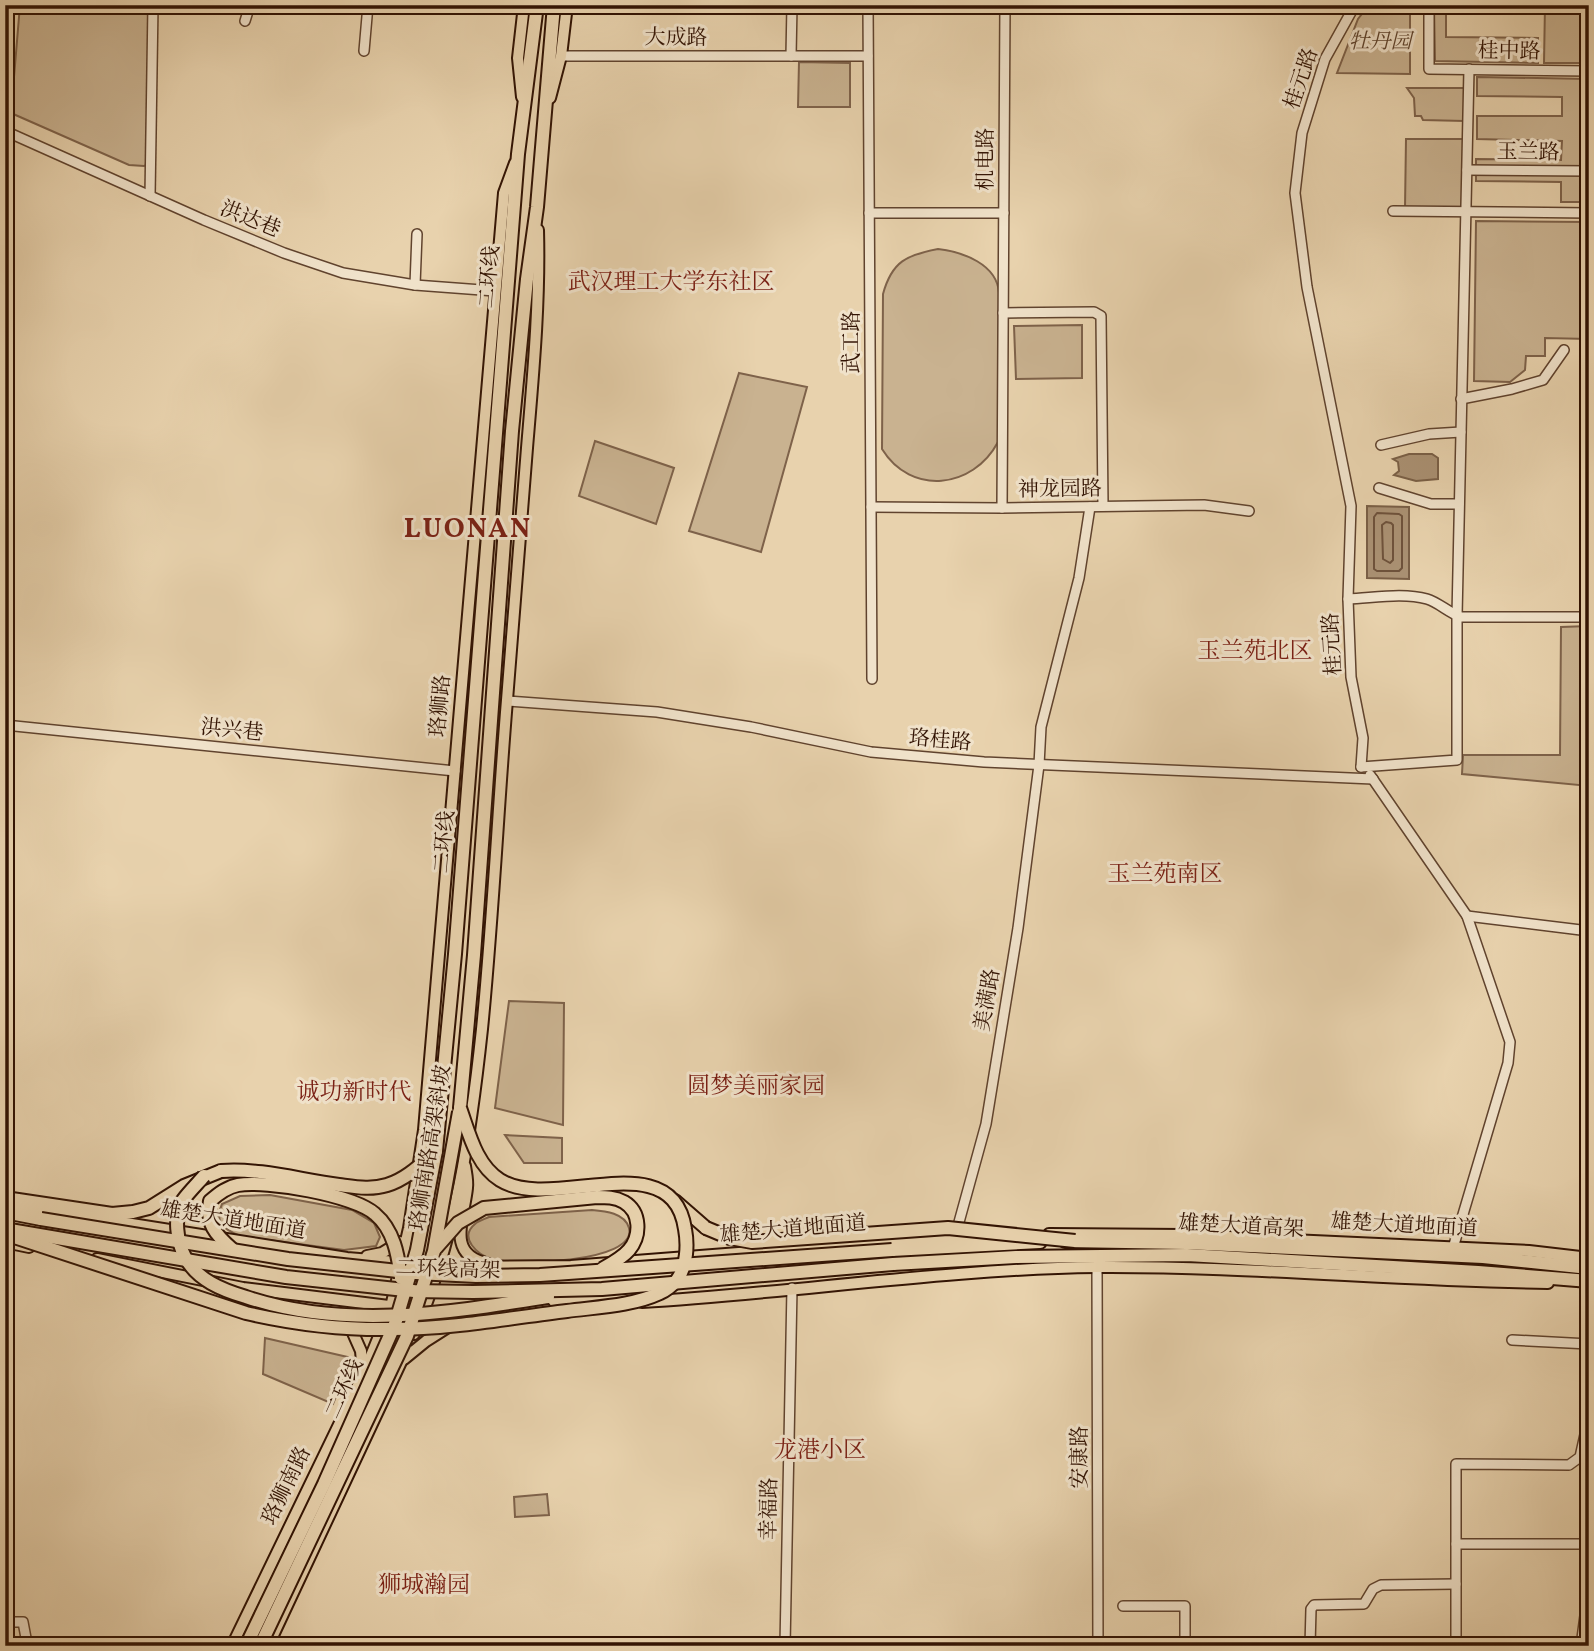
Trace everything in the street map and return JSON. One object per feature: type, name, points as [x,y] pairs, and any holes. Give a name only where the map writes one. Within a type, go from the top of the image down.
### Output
[{"type":"highway","name":"二环线","points":[[246,1646],[324,1484],[395,1324],[396,1305],[417,1250],[436,1151],[455,954],[518,154],[537,5]]},
{"type":"highway","name":"二环线","points":[[474,955],[512,431],[537,207],[554,5]]},
{"type":"highway","name":"珞狮南路高架斜坡","points":[[261,1646],[407,1336],[434,1251],[460,1108],[474,955]]},
{"type":"highway","points":[[460,1108],[473,1145],[491,1173],[501,1181],[530,1190],[546,1191],[621,1183],[647,1184],[669,1195],[706,1228],[730,1238],[752,1242],[948,1228],[1075,1241]]},
{"type":"highway","points":[[5,1198],[113,1214],[133,1212],[149,1208],[204,1176],[238,1170],[316,1182],[376,1187],[387,1185],[410,1173],[436,1151]]},
{"type":"highway","points":[[204,1176],[182,1202],[177,1228],[182,1252],[189,1266],[201,1277],[233,1293],[264,1304],[319,1313],[382,1318],[442,1313],[602,1289]]},
{"type":"highway","points":[[227,1249],[214,1233],[209,1221],[210,1201],[222,1190],[237,1185],[262,1184],[345,1198],[376,1214],[391,1234],[399,1260],[396,1305]]},
{"type":"highway","points":[[434,1251],[458,1223],[484,1208],[597,1197],[612,1198],[625,1203],[634,1212],[638,1223],[638,1236],[629,1250],[600,1271]]},
{"type":"highway","points":[[5,1232],[246,1313],[336,1327],[382,1329],[459,1325],[629,1303],[661,1293],[676,1281],[687,1248],[685,1228],[675,1201]]},
{"type":"highway","points":[[5,1212],[227,1249]]},
{"type":"highway","name":"二环线高架","points":[[5,1232],[286,1277],[378,1287],[473,1292],[602,1289],[893,1264]]},
{"type":"highway","name":"雄楚大道高架","points":[[227,1249],[288,1259],[428,1274],[514,1276],[892,1250],[1075,1241],[1186,1243],[1483,1257],[1589,1268]]},
{"type":"highway","name":"雄楚大道高架","points":[[893,1264],[1016,1257],[1187,1255],[1589,1280]]},
{"type":"main road","points":[[523,106],[518,58],[524,5]]},
{"type":"main road","points":[[545,121],[561,56],[567,5]]},
{"type":"main road","name":"珞狮路","points":[[402,1263],[410,1228],[424,1130],[504,193],[518,154]]},
{"type":"main road","points":[[268,1646],[424,1310],[439,1267],[464,1160],[478,1067],[490,953],[539,302],[537,207]]},
{"type":"main road","points":[[464,1160],[467,1187],[460,1232],[465,1253],[474,1260],[519,1268]]},
{"type":"main road","name":"雄楚大道地面道","points":[[5,1204],[347,1258],[439,1267],[519,1268],[954,1237],[1068,1233],[1129,1233],[1529,1251],[1589,1258]]},
{"type":"main road","points":[[347,1258],[374,1255],[390,1249],[400,1242],[410,1228]]},
{"type":"main road","points":[[5,1242],[243,1288],[424,1310],[482,1312],[668,1301],[1001,1272],[1097,1267],[1188,1268],[1466,1282],[1554,1283],[1589,1287]]},
{"type":"main road","name":"珞狮南路","points":[[232,1646],[364,1373],[382,1329],[396,1305],[402,1263]]},
{"type":"main road","points":[[314,1298],[345,1318],[355,1335],[364,1373]]},
{"type":"main road","points":[[402,1361],[438,1332],[482,1312]]},
{"type":"street","points":[[5,12],[6,5]]},
{"type":"street","points":[[150,196],[153,5]]},
{"type":"street","points":[[246,20],[250,5]]},
{"type":"street","points":[[364,51],[369,5]]},
{"type":"street","points":[[792,5],[792,56]]},
{"type":"street","name":"武工路","points":[[868,5],[872,679]]},
{"type":"street","name":"机电路","points":[[1002,508],[1005,5]]},
{"type":"street","name":"桂元路","points":[[1355,5],[1325,58],[1302,133],[1295,193],[1307,287],[1351,506],[1348,599],[1351,677],[1363,738],[1361,767]]},
{"type":"street","name":"桂中路","points":[[1429,5],[1429,69],[1589,71]]},
{"type":"street","name":"大成路","points":[[561,56],[868,56]]},
{"type":"street","points":[[1361,767],[1457,760],[1457,616],[1469,69]]},
{"type":"street","name":"洪达巷","points":[[5,131],[284,253],[343,273],[415,285],[495,291]]},
{"type":"street","name":"玉兰路","points":[[1467,170],[1589,171]]},
{"type":"street","points":[[1393,211],[1589,213]]},
{"type":"street","points":[[869,213],[1004,213]]},
{"type":"street","points":[[415,285],[417,234]]},
{"type":"street","points":[[1003,313],[1094,312],[1101,316],[1102,506]]},
{"type":"street","points":[[1461,399],[1543,380],[1564,350]]},
{"type":"street","points":[[1381,445],[1429,434],[1461,432]]},
{"type":"street","points":[[1379,488],[1431,504],[1459,504]]},
{"type":"street","name":"神龙园路","points":[[871,507],[1204,505],[1249,511]]},
{"type":"street","points":[[1039,765],[1041,727],[1079,578],[1090,507]]},
{"type":"street","points":[[1348,599],[1414,596],[1430,599],[1457,616],[1589,617]]},
{"type":"street","name":"珞桂路","points":[[507,701],[657,712],[751,727],[872,752],[1039,765],[1373,779]]},
{"type":"street","name":"洪兴巷","points":[[5,725],[454,771]]},
{"type":"street","name":"美满路","points":[[954,1237],[986,1124],[1018,928],[1039,765]]},
{"type":"street","points":[[1361,767],[1373,779],[1467,916],[1510,1042],[1508,1063],[1453,1248]]},
{"type":"street","points":[[1467,916],[1589,931]]},
{"type":"street","name":"安康路","points":[[1097,1267],[1098,1646]]},
{"type":"street","name":"幸福路","points":[[785,1646],[792,1289]]},
{"type":"street","points":[[1512,1340],[1589,1344]]},
{"type":"street","points":[[1456,1646],[1456,1464],[1477,1468],[1569,1465],[1580,1457],[1589,1427]]},
{"type":"street","points":[[1456,1544],[1589,1544]]},
{"type":"street","points":[[1310,1646],[1311,1609],[1314,1605],[1364,1604],[1373,1590],[1381,1585],[1456,1584]]},
{"type":"street","points":[[1581,1646],[1589,1585]]},
{"type":"street","points":[[1123,1606],[1185,1606],[1185,1646]]},
{"type":"street","points":[[5,1622],[23,1622],[26,1638],[32,1646]]},
{"type":"green space","points":[[20,5],[148,5],[149,163],[144,166],[129,165],[11,113]]},
{"type":"green space","name":"牡丹园","points":[[1369,5],[1410,5],[1410,74],[1337,73],[1358,19]]},
{"type":"green space","points":[[1434,5],[1482,5],[1482,12],[1446,12],[1446,37],[1538,38],[1538,63],[1435,61]]},
{"type":"green space","points":[[1545,5],[1589,5],[1589,63],[1544,63]]},
{"type":"green space","points":[[799,62],[850,63],[850,107],[798,107]]},
{"type":"green space","points":[[1477,77],[1589,79],[1589,202],[1561,202],[1561,182],[1476,181],[1476,159],[1561,160],[1562,141],[1477,139],[1477,116],[1562,116],[1562,97],[1477,96]]},
{"type":"green space","points":[[1407,88],[1464,88],[1464,121],[1423,120],[1421,116],[1415,116],[1414,98]]},
{"type":"green space","points":[[1406,139],[1463,139],[1463,209],[1405,208]]},
{"type":"green space","points":[[1476,221],[1589,222],[1589,339],[1545,338],[1545,356],[1526,356],[1525,370],[1510,382],[1474,381]]},
{"type":"green space","points":[[938,249],[977,261],[992,274],[999,293],[998,442],[987,458],[973,470],[942,481],[925,480],[909,474],[894,464],[882,449],[883,294],[891,274],[902,261]]},
{"type":"green space","points":[[1082,325],[1082,378],[1016,379],[1014,326]]},
{"type":"green space","points":[[739,373],[807,387],[761,552],[689,531]]},
{"type":"green space","points":[[595,441],[674,468],[656,524],[579,496]]},
{"type":"green space","points":[[1589,626],[1589,786],[1462,774],[1463,755],[1560,755],[1561,627]]},
{"type":"green space","points":[[509,1001],[564,1003],[563,1125],[495,1108]]},
{"type":"green space","points":[[505,1135],[562,1138],[562,1163],[524,1163]]},
{"type":"green space","points":[[270,1195],[352,1210],[374,1223],[380,1237],[376,1246],[344,1250],[240,1236],[222,1224],[219,1216],[222,1204],[240,1196]]},
{"type":"green space","points":[[592,1210],[614,1214],[623,1219],[629,1228],[627,1240],[614,1249],[595,1255],[524,1262],[487,1257],[476,1250],[469,1240],[470,1229],[489,1217]]},
{"type":"green space","points":[[265,1338],[352,1358],[333,1404],[263,1374]]},
{"type":"green space","points":[[547,1494],[549,1515],[515,1517],[514,1497]]},
{"type":"water","points":[[1409,454],[1432,454],[1438,458],[1438,479],[1416,481],[1394,475],[1399,471],[1398,462],[1393,459]]},
{"type":"water","points":[[1367,506],[1409,507],[1409,579],[1367,578]]},
{"type":"district","name":"武汉理工大学东社区","points":[[671,283]]},
{"type":"district","name":"LUONAN","points":[[468,529]]},
{"type":"district","name":"玉兰苑北区","points":[[1255,652]]},
{"type":"district","name":"玉兰苑南区","points":[[1165,875]]},
{"type":"district","name":"圆梦美丽家园","points":[[756,1087]]},
{"type":"district","name":"诚功新时代","points":[[354,1093]]},
{"type":"district","name":"龙港小区","points":[[820,1451]]},
{"type":"district","name":"狮城瀚园","points":[[424,1586]]}]
